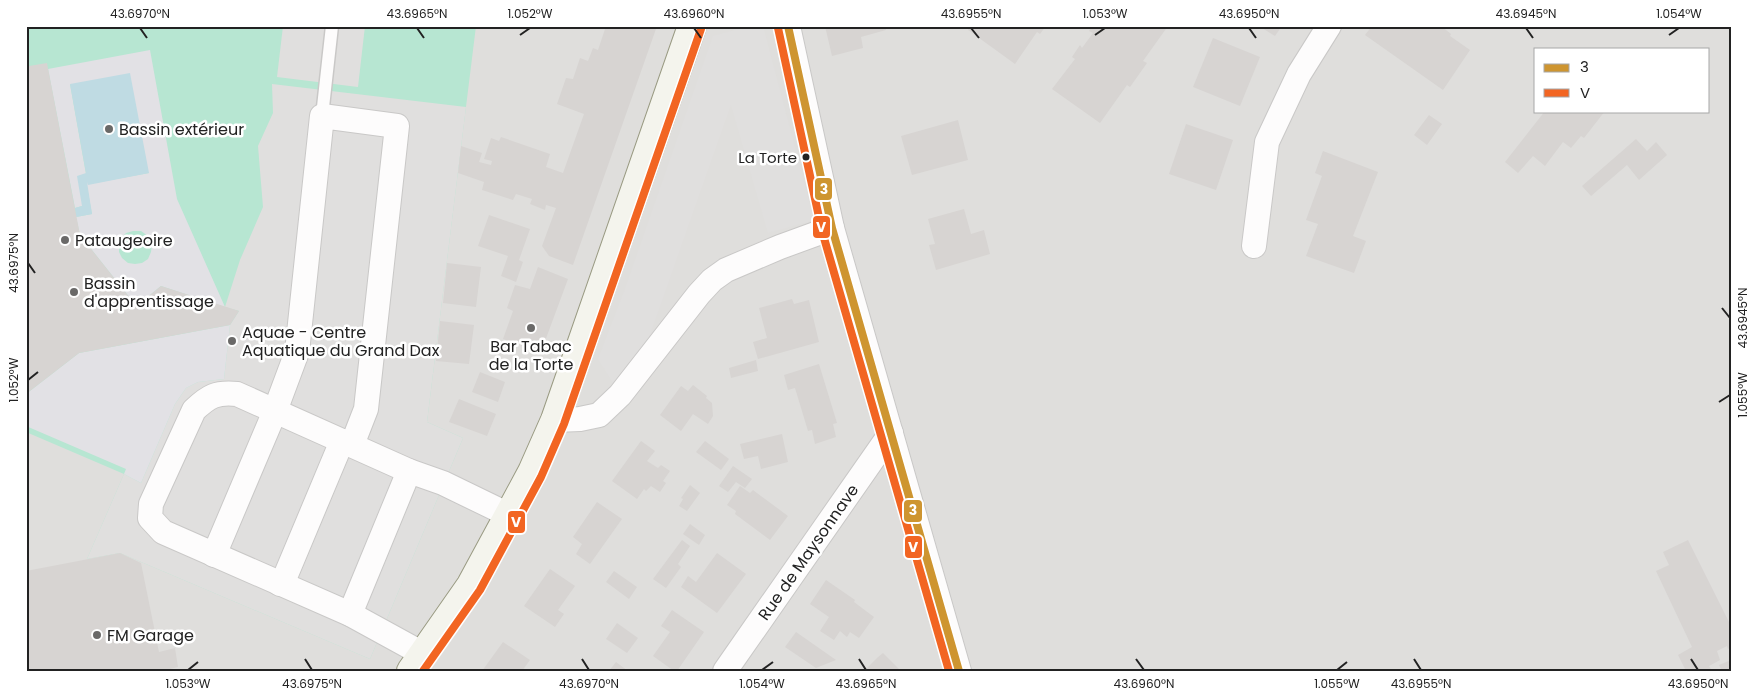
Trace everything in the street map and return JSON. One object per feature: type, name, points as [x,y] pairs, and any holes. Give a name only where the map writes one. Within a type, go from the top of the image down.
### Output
[{"type":"main road","points":[[417,663],[471,585],[532,472],[555,420],[692,26]]},
{"type":"street","points":[[788,26],[832,228],[959,671]]},
{"type":"street","points":[[1254,246],[1267,142],[1299,74],[1329,26]]},
{"type":"street","points":[[214,555],[275,411],[297,352],[322,116],[397,126],[366,409],[347,443],[280,584]]},
{"type":"street","points":[[555,420],[580,419],[599,414],[620,395],[698,294],[712,280],[726,270],[832,228]]},
{"type":"street","points":[[417,663],[350,614],[163,532],[150,518],[151,504],[194,410],[206,399],[222,392],[237,394],[409,470],[443,483],[509,515]]},
{"type":"street","name":"Rue de Maysonnave","points":[[725,671],[891,432]]},
{"type":"street","points":[[350,614],[409,470]]},
{"type":"lane","points":[[322,116],[332,26]]},
{"type":"shaded area","points":[[26,26],[1731,26],[1731,671],[26,671]]},
{"type":"shaded area","points":[[283,26],[365,26],[358,87],[277,77]]},
{"type":"shaded area","points":[[750,26],[763,26],[814,220],[768,233],[731,105],[647,343],[615,386],[598,359],[625,289],[713,36]]},
{"type":"shaded area","points":[[150,50],[177,199],[225,307],[161,286],[139,304],[130,298],[80,235],[76,217],[92,214],[86,182],[88,181],[89,184],[149,173],[70,84],[86,174],[82,206],[75,208],[48,69]],"holes":[[[141,231],[148,236],[152,244],[151,252],[148,259],[142,263],[128,263],[119,252],[121,238],[126,233]]]},
{"type":"shaded area","points":[[272,84],[466,107],[427,422],[463,438],[370,659],[120,553],[87,559],[124,474],[141,483],[175,404],[186,388],[198,382],[224,379],[230,325],[239,311],[225,307],[240,260],[263,207],[258,146],[273,113]]},
{"type":"shaded area","points":[[230,325],[224,379],[198,382],[186,388],[175,404],[141,483],[124,474],[126,469],[26,426],[26,394],[79,353]]},
{"type":"green space","name":"Aquae - Centre Aquatique du Grand Dax","points":[[26,26],[476,26],[427,422],[463,438],[370,659],[120,553],[87,559],[124,474],[26,432]]},
{"type":"water","name":"Bassin extérieur","points":[[130,73],[149,173],[88,185],[87,182],[92,214],[76,217],[75,208],[82,206],[77,176],[86,173],[70,84]]},
{"type":"building","points":[[606,26],[657,26],[573,265],[549,256],[542,246],[556,208],[546,205],[545,210],[530,204],[532,199],[516,194],[513,200],[482,190],[484,182],[458,173],[461,146],[482,153],[479,162],[491,165],[492,161],[484,159],[491,138],[499,141],[501,137],[550,154],[546,167],[563,173],[584,114],[557,104],[566,78],[573,79],[580,58],[588,61],[593,48],[598,50]]},
{"type":"building","points":[[825,26],[885,26],[886,30],[861,37],[863,48],[832,56]]},
{"type":"building","points":[[970,26],[1046,26],[1040,34],[1037,32],[1015,64],[968,30]]},
{"type":"building","points":[[1092,26],[1168,26],[1143,61],[1147,63],[1130,87],[1127,85],[1100,123],[1052,89],[1075,59],[1072,57],[1080,45],[1082,48],[1093,33],[1089,31]]},
{"type":"building","points":[[1259,26],[1282,26],[1275,36]]},
{"type":"building","points":[[1372,26],[1441,26],[1451,34],[1450,36],[1470,50],[1443,90],[1365,35]]},
{"type":"building","points":[[1213,38],[1260,57],[1240,106],[1193,87]]},
{"type":"building","points":[[26,56],[29,66],[47,63],[80,235],[130,298],[139,304],[161,286],[239,311],[230,325],[79,353],[26,394]]},
{"type":"building","points":[[1544,112],[1604,112],[1584,138],[1581,136],[1571,148],[1563,142],[1545,166],[1533,156],[1518,173],[1505,162]]},
{"type":"building","points":[[1429,115],[1442,124],[1427,145],[1414,135]]},
{"type":"building","points":[[958,120],[968,160],[912,175],[901,136]]},
{"type":"building","points":[[1186,124],[1233,140],[1216,190],[1169,174]]},
{"type":"building","points":[[1636,139],[1647,151],[1656,142],[1667,155],[1639,180],[1627,165],[1591,196],[1582,186]]},
{"type":"building","points":[[1323,151],[1378,172],[1353,236],[1366,241],[1354,273],[1306,256],[1318,224],[1306,220],[1322,176],[1315,173]]},
{"type":"building","points":[[964,209],[971,234],[984,230],[990,254],[936,270],[929,245],[935,244],[928,219]]},
{"type":"building","points":[[489,215],[530,229],[519,260],[523,262],[516,282],[501,276],[508,256],[478,246]]},
{"type":"building","points":[[447,263],[481,267],[476,307],[443,303]]},
{"type":"building","points":[[538,267],[568,279],[541,352],[503,339],[513,311],[507,308],[515,285],[530,289]]},
{"type":"building","points":[[792,299],[794,304],[809,300],[819,342],[758,359],[753,342],[767,338],[759,308]]},
{"type":"building","points":[[440,321],[474,325],[469,364],[436,361]]},
{"type":"building","points":[[756,360],[758,371],[731,378],[729,368]]},
{"type":"building","points":[[819,364],[837,423],[833,424],[836,437],[815,444],[812,430],[808,431],[795,388],[788,390],[784,375]]},
{"type":"building","points":[[480,372],[505,382],[498,402],[472,392]]},
{"type":"building","points":[[693,385],[707,396],[706,398],[712,403],[713,416],[708,424],[693,414],[681,431],[660,415],[681,386],[688,391]]},
{"type":"building","points":[[459,399],[496,414],[487,436],[449,422]]},
{"type":"building","points":[[782,434],[788,462],[761,469],[758,456],[744,459],[740,444]]},
{"type":"building","points":[[641,441],[655,451],[647,461],[658,468],[661,465],[670,471],[663,481],[666,483],[660,492],[651,486],[646,491],[644,489],[637,499],[612,481]]},
{"type":"building","points":[[705,441],[729,459],[721,470],[696,452]]},
{"type":"building","points":[[733,466],[752,479],[745,488],[736,482],[728,492],[719,486]]},
{"type":"building","points":[[690,485],[700,493],[687,511],[679,506],[683,499],[681,498]]},
{"type":"building","points":[[740,486],[750,493],[753,490],[788,516],[770,540],[735,514],[736,511],[727,505]]},
{"type":"building","points":[[597,502],[622,519],[590,564],[576,554],[582,544],[573,537]]},
{"type":"building","points":[[690,524],[705,535],[699,545],[683,534]]},
{"type":"building","points":[[682,540],[690,546],[678,564],[681,567],[666,588],[653,579]]},
{"type":"building","points":[[1688,540],[1731,626],[1731,647],[1728,649],[1727,646],[1717,651],[1720,660],[1709,666],[1712,671],[1686,671],[1678,655],[1692,647],[1656,571],[1669,565],[1663,552]]},
{"type":"building","points":[[120,553],[141,563],[159,652],[175,648],[178,667],[162,671],[121,671],[120,669],[110,671],[26,671],[26,571]]},
{"type":"building","points":[[717,553],[746,574],[717,613],[681,587],[688,576],[696,582]]},
{"type":"building","points":[[550,569],[575,586],[558,610],[564,614],[555,627],[524,606]]},
{"type":"building","points":[[614,571],[637,587],[629,599],[606,582]]},
{"type":"building","points":[[826,580],[855,600],[854,602],[874,617],[859,638],[850,632],[847,637],[840,631],[834,640],[820,631],[829,617],[810,604]]},
{"type":"building","points":[[672,610],[704,632],[677,671],[674,671],[653,656],[670,632],[661,626]]},
{"type":"building","points":[[617,623],[638,638],[627,653],[606,639]]},
{"type":"building","points":[[796,632],[836,660],[816,668],[785,647]]},
{"type":"building","points":[[503,642],[530,660],[522,671],[482,671]]},
{"type":"building","points":[[883,653],[901,671],[864,671],[877,658]]},
{"type":"building","points":[[1731,660],[1731,671],[1722,671],[1719,665]]},
{"type":"building","points":[[616,662],[628,671],[609,671]]},
{"type":"transit line","name":"3","points":[[788,26],[832,228],[959,671]]},
{"type":"transit line","name":"V","points":[[778,28],[822,231],[949,671]]},
{"type":"transit line","name":"V","points":[[423,671],[480,590],[541,477],[564,424],[701,29]]},
{"type":"place","name":"Bassin extérieur","points":[[109,129]]},
{"type":"place","name":"La Torte","points":[[806,157]]},
{"type":"place","name":"Pataugeoire","points":[[65,240]]},
{"type":"place","name":"Bassin d'apprentissage","points":[[74,292]]},
{"type":"place","name":"Bar Tabac de la Torte","points":[[531,328]]},
{"type":"place","name":"Aquae - Centre Aquatique du Grand Dax","points":[[232,341]]},
{"type":"place","name":"FM Garage","points":[[97,635]]}]
